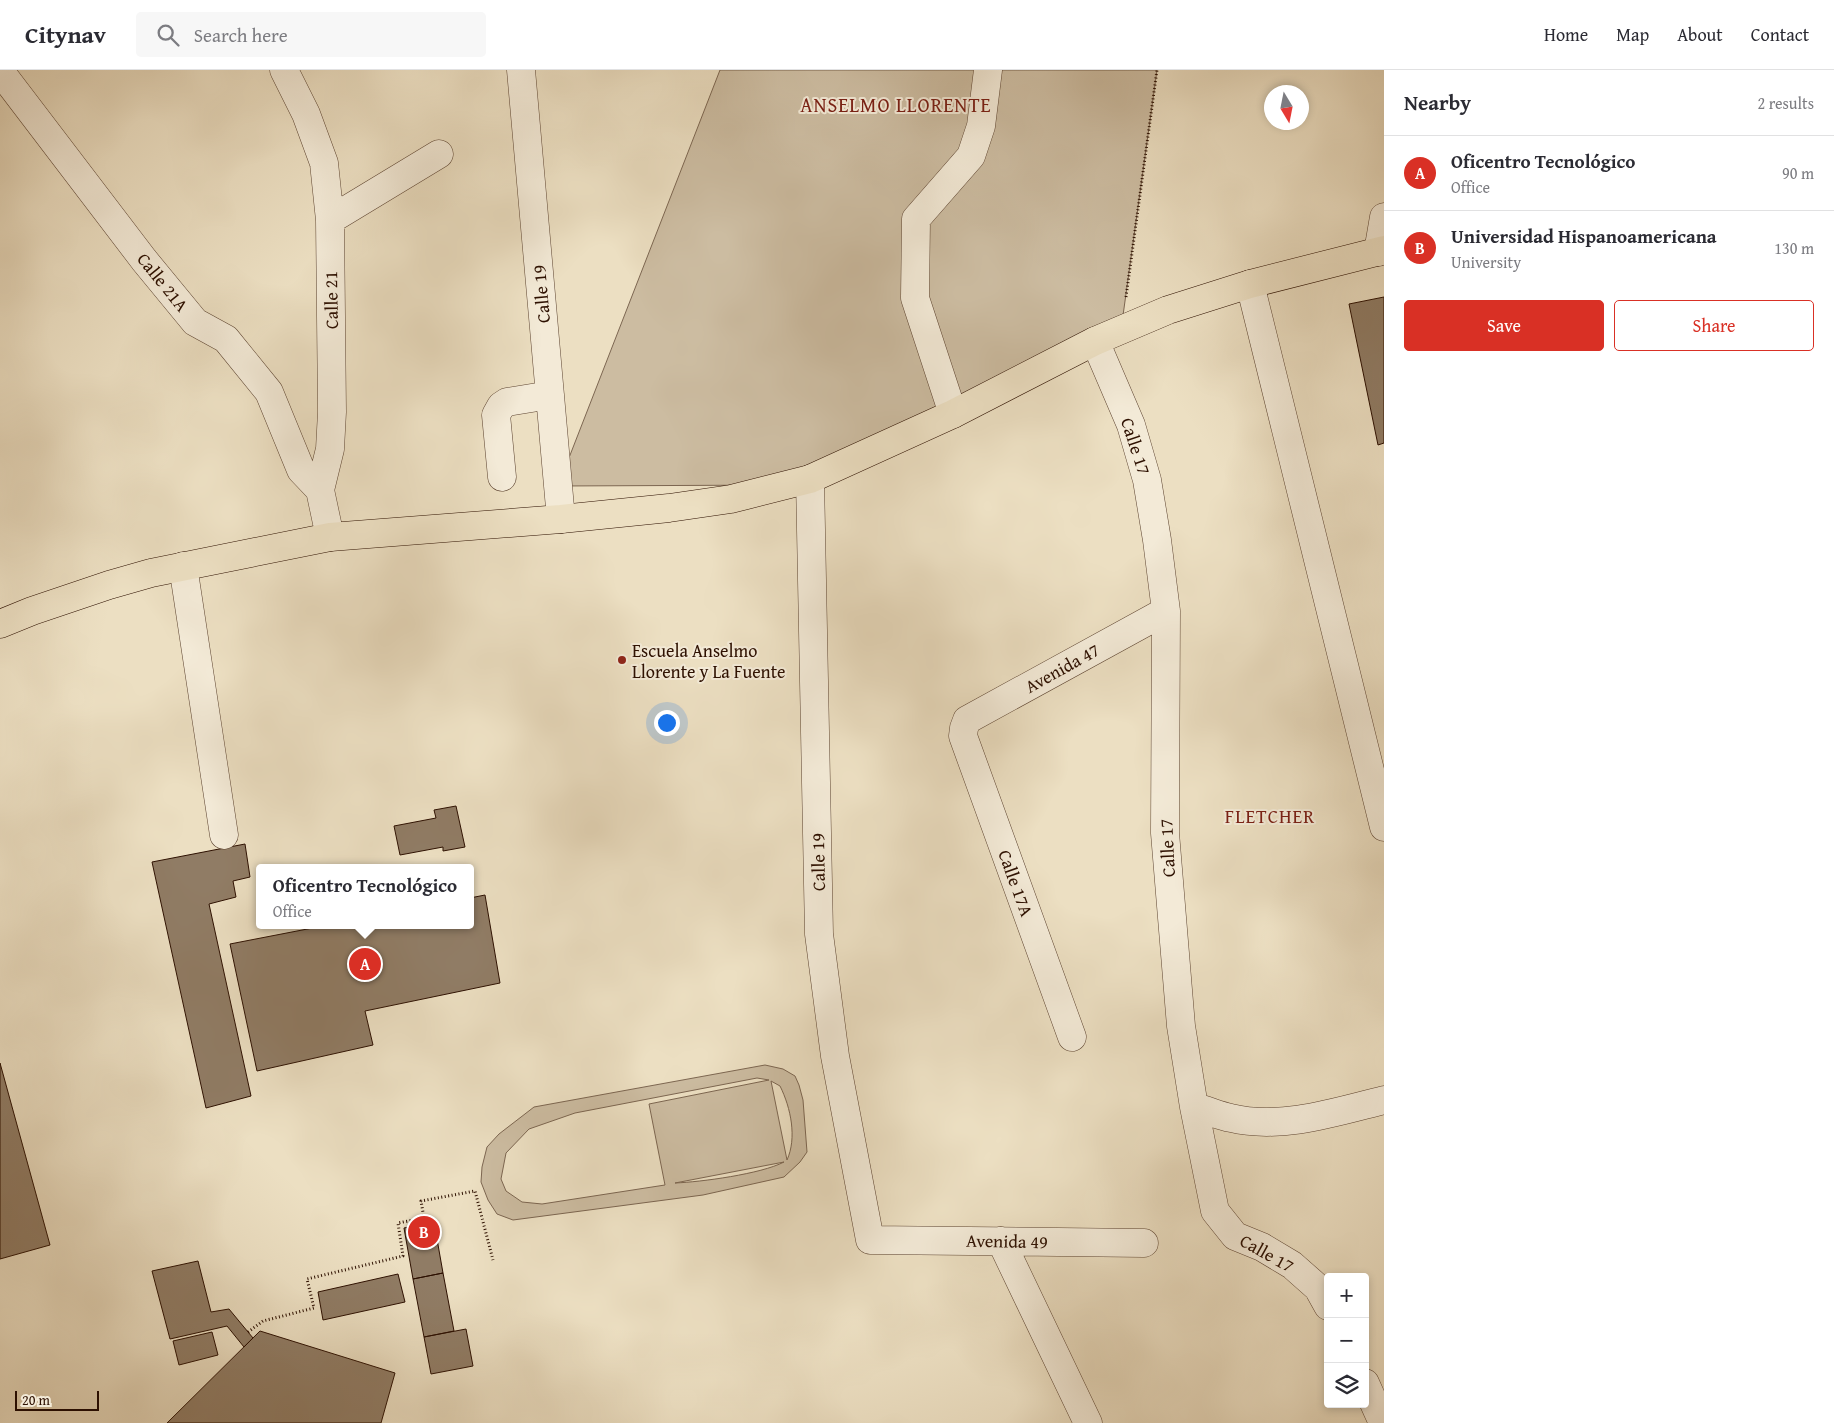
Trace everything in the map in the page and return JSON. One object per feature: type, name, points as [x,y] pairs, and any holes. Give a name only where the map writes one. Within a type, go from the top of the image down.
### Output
[{"type":"main road","points":[[0,624],[109,585],[184,566],[330,537],[561,519],[669,508],[731,499],[810,479],[953,414],[1095,341],[1168,310],[1250,284],[1381,251]]},
{"type":"street","name":"Calle 21","points":[[284,70],[306,114],[324,163],[330,220],[332,412],[330,449],[320,490],[330,537]]},
{"type":"street","name":"Calle 19","points":[[521,70],[561,519]]},
{"type":"street","points":[[953,414],[915,298],[916,219],[971,156],[981,126],[988,70]]},
{"type":"street","name":"Calle 21A","points":[[0,71],[144,260],[195,322],[226,339],[269,392],[301,470],[320,490]]},
{"type":"street","points":[[330,220],[439,154]]},
{"type":"street","points":[[1381,251],[1384,217]]},
{"type":"street","points":[[1250,284],[1384,827]]},
{"type":"street","name":"Calle 17","points":[[1095,341],[1131,425],[1147,480],[1157,540],[1166,611],[1165,833],[1181,1026],[1194,1106],[1215,1211],[1235,1236],[1262,1247],[1292,1265],[1318,1288],[1324,1299]]},
{"type":"street","points":[[502,477],[496,415],[501,406],[507,402],[550,395]]},
{"type":"street","name":"Calle 19","points":[[810,479],[819,934],[835,1056],[870,1240]]},
{"type":"street","points":[[184,566],[224,835]]},
{"type":"street","name":"Avenida 47","points":[[964,728],[967,720],[1166,611]]},
{"type":"street","name":"Calle 17A","points":[[964,728],[964,736],[1072,1036]]},
{"type":"street","points":[[1194,1106],[1232,1119],[1265,1122],[1301,1119],[1384,1100]]},
{"type":"street","name":"Avenida 49","points":[[870,1240],[1144,1243]]},
{"type":"street","points":[[1002,1241],[1088,1423]]},
{"type":"street","points":[[1369,1392],[1383,1423]]},
{"type":"path","points":[[1121,330],[1157,70]]},
{"type":"path","points":[[248,1332],[263,1321],[314,1308],[307,1279],[403,1256],[398,1223],[424,1218],[421,1201],[475,1191],[493,1260]]},
{"type":"shaded area","points":[[720,70],[1157,70],[1121,330],[787,485],[558,486]]},
{"type":"shaded area","points":[[765,1065],[783,1069],[795,1076],[803,1100],[807,1152],[800,1162],[784,1177],[703,1195],[513,1220],[497,1214],[488,1200],[481,1182],[482,1167],[487,1147],[499,1134],[534,1107]],"holes":[[[757,1078],[769,1080],[649,1104],[665,1185],[542,1204],[522,1202],[506,1191],[501,1179],[506,1153],[529,1129],[575,1113]],[[771,1081],[780,1086],[790,1113],[792,1142],[787,1160]],[[784,1162],[746,1174],[675,1183]]]},
{"type":"building","points":[[1384,297],[1384,443],[1378,445],[1349,304]]},
{"type":"building","points":[[456,806],[465,847],[443,851],[443,847],[400,855],[394,826],[436,818],[434,810]]},
{"type":"building","points":[[245,844],[250,877],[233,881],[236,897],[209,904],[251,1096],[206,1108],[152,862]]},
{"type":"building","points":[[485,895],[500,983],[365,1011],[373,1045],[257,1071],[230,944],[307,929],[474,929],[474,897]]},
{"type":"building","points":[[0,1063],[50,1245],[0,1259]]},
{"type":"building","points":[[434,1222],[443,1273],[413,1279],[404,1228]]},
{"type":"building","points":[[198,1261],[211,1312],[229,1309],[253,1338],[244,1347],[227,1326],[170,1339],[152,1271]]},
{"type":"building","points":[[443,1273],[454,1331],[424,1337],[413,1279]]},
{"type":"building","points":[[398,1274],[405,1302],[323,1320],[318,1292]]},
{"type":"building","points":[[466,1329],[473,1366],[431,1374],[424,1337]]},
{"type":"building","points":[[260,1331],[395,1373],[381,1423],[167,1423]]},
{"type":"building","points":[[212,1332],[218,1355],[179,1365],[173,1341]]},
{"type":"place","name":"Escuela Anselmo Llorente y La Fuente","points":[[622,660]]},
{"type":"place","name":"Oficentro Tecnológico","points":[[365,964]]},
{"type":"place","name":"Universidad Hispanoamericana","points":[[424,1232]]},
{"type":"district","name":"ANSELMO LLORENTE","points":[[896,104]]},
{"type":"district","name":"FLETCHER","points":[[1270,816]]}]
